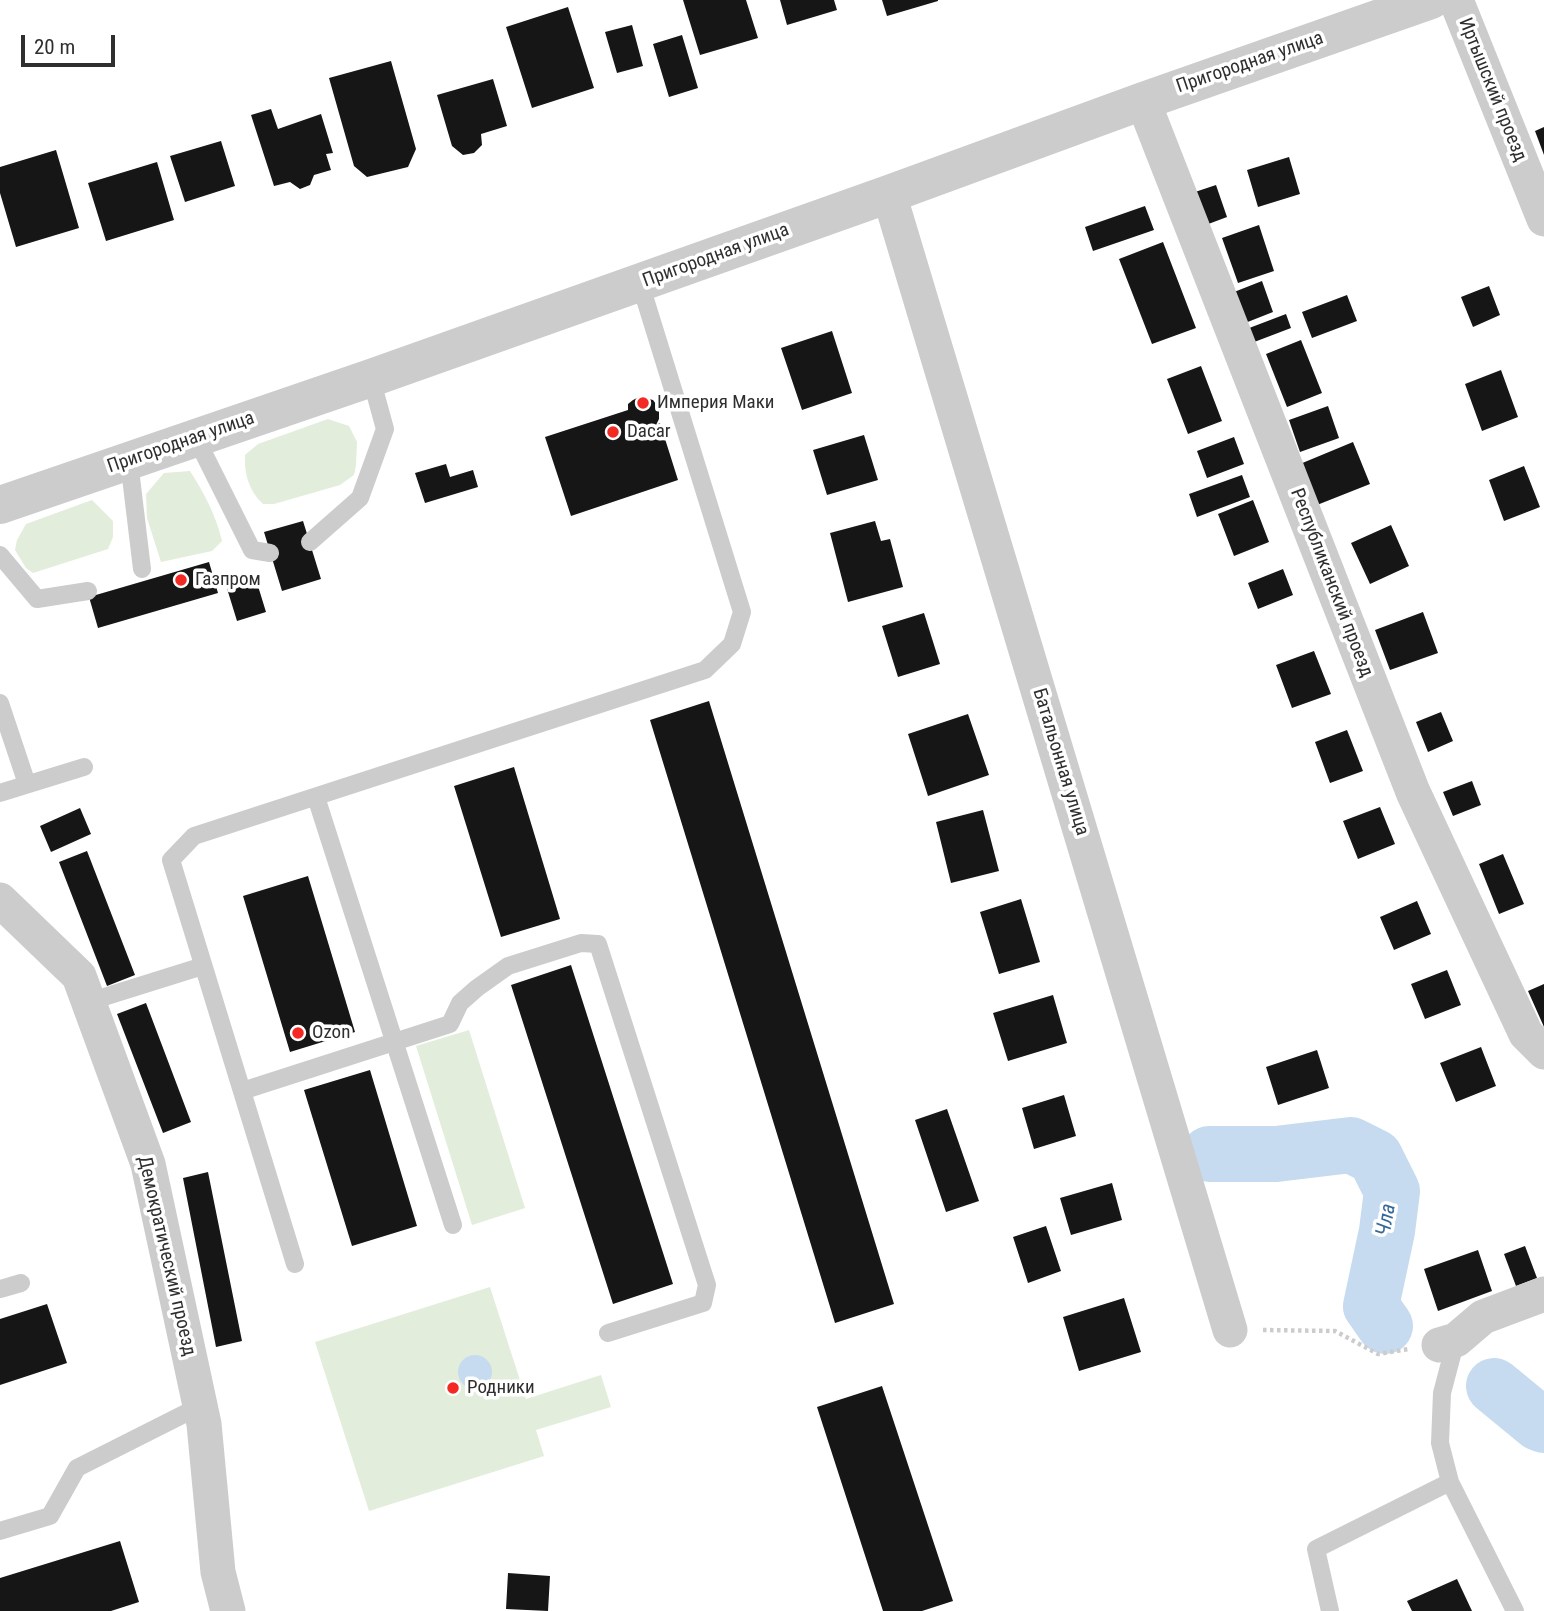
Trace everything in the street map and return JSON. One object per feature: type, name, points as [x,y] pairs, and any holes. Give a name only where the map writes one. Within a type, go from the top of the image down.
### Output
[{"type":"street","name":"Пригородная улица","points":[[0,505],[371,379],[1431,0]]},
{"type":"street","name":"Иртышский проезд","points":[[1456,0],[1544,219]]},
{"type":"street","name":"Республиканский проезд","points":[[1143,101],[1413,792],[1526,1034],[1544,1052]]},
{"type":"street","name":"Батальонная улица","points":[[889,194],[1230,1330]]},
{"type":"street","name":"Демократический проезд","points":[[0,900],[79,976],[148,1164],[204,1424],[218,1572],[228,1611]]},
{"type":"street","points":[[1447,1343],[1483,1317],[1544,1294]]},
{"type":"lane","points":[[295,1264],[171,860],[194,836],[705,670],[732,644],[742,612],[640,282]]},
{"type":"lane","points":[[310,542],[360,498],[385,429],[371,379]]},
{"type":"lane","points":[[196,438],[251,550],[270,553]]},
{"type":"lane","points":[[129,461],[142,569]]},
{"type":"lane","points":[[0,555],[37,599],[88,591]]},
{"type":"lane","points":[[0,703],[27,784]]},
{"type":"lane","points":[[0,793],[84,766]]},
{"type":"lane","points":[[316,797],[453,1225]]},
{"type":"lane","points":[[242,1091],[450,1024],[460,1003],[508,966],[581,943],[598,944],[707,1285],[703,1303],[608,1334]]},
{"type":"lane","points":[[88,1002],[203,966]]},
{"type":"lane","points":[[0,1289],[21,1283]]},
{"type":"lane","points":[[1447,1343],[1440,1443],[1450,1482],[1515,1611]]},
{"type":"lane","points":[[0,1531],[50,1516],[77,1468],[200,1406]]},
{"type":"lane","points":[[1330,1611],[1316,1549],[1450,1482]]},
{"type":"path","points":[[1230,1330],[1335,1331],[1378,1354],[1447,1343]]},
{"type":"green space","points":[[328,419],[349,426],[357,442],[354,475],[340,485],[274,504],[263,504],[248,482],[245,455],[258,444]]},
{"type":"green space","points":[[190,471],[209,504],[222,541],[212,551],[161,562],[147,518],[146,494],[164,473]]},
{"type":"green space","points":[[92,500],[113,521],[113,537],[108,549],[33,573],[26,568],[15,550],[26,524]]},
{"type":"green space","points":[[469,1030],[525,1208],[472,1225],[416,1046]]},
{"type":"green space","points":[[490,1287],[526,1399],[601,1375],[611,1407],[536,1430],[544,1456],[369,1511],[315,1342]]},
{"type":"water","points":[[475,1355],[487,1360],[492,1372],[487,1384],[475,1389],[463,1384],[458,1372],[463,1360]]},
{"type":"building","points":[[683,0],[746,0],[758,38],[700,55]]},
{"type":"building","points":[[780,0],[834,0],[837,10],[787,25]]},
{"type":"building","points":[[882,0],[938,0],[938,1],[887,16]]},
{"type":"building","points":[[568,7],[594,88],[532,108],[506,27]]},
{"type":"building","points":[[632,25],[643,66],[617,73],[605,32]]},
{"type":"building","points":[[682,35],[698,88],[669,97],[653,44]]},
{"type":"building","points":[[391,61],[416,149],[408,167],[367,177],[354,166],[329,78]]},
{"type":"building","points":[[493,79],[507,126],[481,134],[482,145],[474,153],[463,155],[452,146],[437,95]]},
{"type":"building","points":[[271,109],[278,129],[321,114],[333,153],[326,154],[331,170],[314,175],[310,185],[300,189],[290,182],[274,186],[251,115]]},
{"type":"building","points":[[1544,127],[1544,155],[1535,131]]},
{"type":"building","points":[[221,141],[235,186],[185,202],[170,156]]},
{"type":"building","points":[[56,150],[79,228],[16,247],[0,193],[0,167]]},
{"type":"building","points":[[1289,157],[1300,194],[1258,207],[1247,170]]},
{"type":"building","points":[[157,162],[174,220],[106,241],[88,183]]},
{"type":"building","points":[[1216,185],[1227,217],[1203,226],[1192,193]]},
{"type":"building","points":[[1145,206],[1154,230],[1093,251],[1085,227]]},
{"type":"building","points":[[1259,225],[1274,271],[1238,283],[1222,238]]},
{"type":"building","points":[[1163,242],[1196,328],[1152,344],[1119,259]]},
{"type":"building","points":[[1262,281],[1273,312],[1240,325],[1229,294]]},
{"type":"building","points":[[1489,286],[1500,315],[1473,327],[1461,297]]},
{"type":"building","points":[[1347,295],[1357,321],[1312,338],[1302,312]]},
{"type":"building","points":[[1286,314],[1291,328],[1249,344],[1244,330]]},
{"type":"building","points":[[832,331],[852,393],[802,410],[781,348]]},
{"type":"building","points":[[1301,340],[1322,393],[1287,407],[1266,354]]},
{"type":"building","points":[[1201,366],[1222,421],[1188,434],[1167,379]]},
{"type":"building","points":[[1501,370],[1518,417],[1482,431],[1465,384]]},
{"type":"building","points":[[639,397],[653,400],[659,408],[656,425],[660,423],[678,480],[571,516],[545,437],[628,410],[628,404]]},
{"type":"building","points":[[1328,406],[1339,438],[1300,452],[1289,420]]},
{"type":"building","points":[[864,435],[878,480],[827,495],[813,450]]},
{"type":"building","points":[[1234,437],[1244,464],[1207,478],[1197,451]]},
{"type":"building","points":[[1353,442],[1370,484],[1317,505],[1300,464]]},
{"type":"building","points":[[446,464],[450,477],[473,470],[478,487],[425,503],[415,473]]},
{"type":"building","points":[[1524,466],[1540,507],[1504,521],[1489,480]]},
{"type":"building","points":[[1242,475],[1250,497],[1197,517],[1189,494]]},
{"type":"building","points":[[1253,500],[1269,542],[1234,556],[1218,514]]},
{"type":"building","points":[[303,521],[321,579],[282,591],[264,532]]},
{"type":"building","points":[[875,521],[881,541],[890,539],[903,587],[848,602],[830,533]]},
{"type":"building","points":[[1391,525],[1409,566],[1370,584],[1351,543]]},
{"type":"building","points":[[209,562],[218,593],[98,628],[89,597]]},
{"type":"building","points":[[1283,569],[1293,595],[1258,609],[1248,583]]},
{"type":"building","points":[[254,573],[266,612],[237,621],[225,582]]},
{"type":"building","points":[[1423,612],[1438,653],[1390,670],[1375,630]]},
{"type":"building","points":[[924,613],[940,664],[898,677],[882,626]]},
{"type":"building","points":[[1314,651],[1331,694],[1292,708],[1276,665]]},
{"type":"building","points":[[709,701],[894,1304],[835,1323],[650,720]]},
{"type":"building","points":[[1441,712],[1453,741],[1428,752],[1416,722]]},
{"type":"building","points":[[968,714],[989,775],[928,796],[908,734]]},
{"type":"building","points":[[1347,730],[1363,771],[1330,783],[1315,742]]},
{"type":"building","points":[[514,767],[560,919],[501,937],[454,786]]},
{"type":"building","points":[[1472,781],[1481,805],[1453,816],[1443,792]]},
{"type":"building","points":[[1380,807],[1395,844],[1358,859],[1343,821]]},
{"type":"building","points":[[80,808],[91,834],[51,852],[40,826]]},
{"type":"building","points":[[983,810],[999,871],[951,883],[936,822]]},
{"type":"building","points":[[87,851],[135,975],[107,986],[59,862]]},
{"type":"building","points":[[1503,854],[1524,904],[1499,914],[1479,864]]},
{"type":"building","points":[[308,876],[355,1032],[290,1052],[243,896]]},
{"type":"building","points":[[1021,899],[1040,962],[999,974],[980,912]]},
{"type":"building","points":[[1417,901],[1431,934],[1394,950],[1380,917]]},
{"type":"building","points":[[571,965],[673,1284],[613,1304],[511,985]]},
{"type":"building","points":[[1447,970],[1461,1005],[1425,1019],[1411,984]]},
{"type":"building","points":[[1544,984],[1544,1027],[1528,991]]},
{"type":"building","points":[[1053,995],[1067,1043],[1008,1061],[993,1013]]},
{"type":"building","points":[[146,1003],[191,1122],[163,1133],[117,1014]]},
{"type":"building","points":[[1481,1047],[1496,1086],[1456,1102],[1440,1063]]},
{"type":"building","points":[[1317,1050],[1329,1088],[1278,1105],[1266,1067]]},
{"type":"building","points":[[370,1070],[417,1226],[352,1246],[304,1090]]},
{"type":"building","points":[[1064,1095],[1076,1136],[1034,1149],[1022,1108]]},
{"type":"building","points":[[947,1109],[979,1201],[946,1212],[915,1120]]},
{"type":"building","points":[[208,1172],[242,1341],[216,1347],[183,1178]]},
{"type":"building","points":[[1112,1183],[1122,1220],[1071,1235],[1060,1198]]},
{"type":"building","points":[[1046,1226],[1061,1271],[1028,1283],[1013,1237]]},
{"type":"building","points":[[1525,1246],[1537,1278],[1516,1286],[1504,1254]]},
{"type":"building","points":[[1478,1250],[1492,1291],[1438,1311],[1424,1269]]},
{"type":"building","points":[[1124,1298],[1141,1352],[1079,1371],[1063,1317]]},
{"type":"building","points":[[47,1304],[67,1363],[0,1385],[0,1319]]},
{"type":"building","points":[[882,1386],[953,1601],[922,1611],[883,1611],[817,1407]]},
{"type":"building","points":[[120,1541],[139,1602],[111,1611],[0,1611],[0,1578]]},
{"type":"building","points":[[508,1573],[550,1576],[548,1611],[506,1609]]},
{"type":"building","points":[[1457,1579],[1472,1611],[1412,1611],[1407,1601]]},
{"type":"waterway","name":"Чла","points":[[1209,1154],[1276,1154],[1351,1145],[1375,1157],[1392,1191],[1387,1231],[1371,1306],[1385,1326]]},
{"type":"waterway","name":"Чла","points":[[1494,1386],[1544,1425]]},
{"type":"place","name":"Империя Маки","points":[[643,403]]},
{"type":"place","name":"Dacar","points":[[613,432]]},
{"type":"place","name":"Газпром","points":[[181,580]]},
{"type":"place","name":"Ozon","points":[[298,1033]]},
{"type":"place","name":"Родники","points":[[453,1388]]}]
